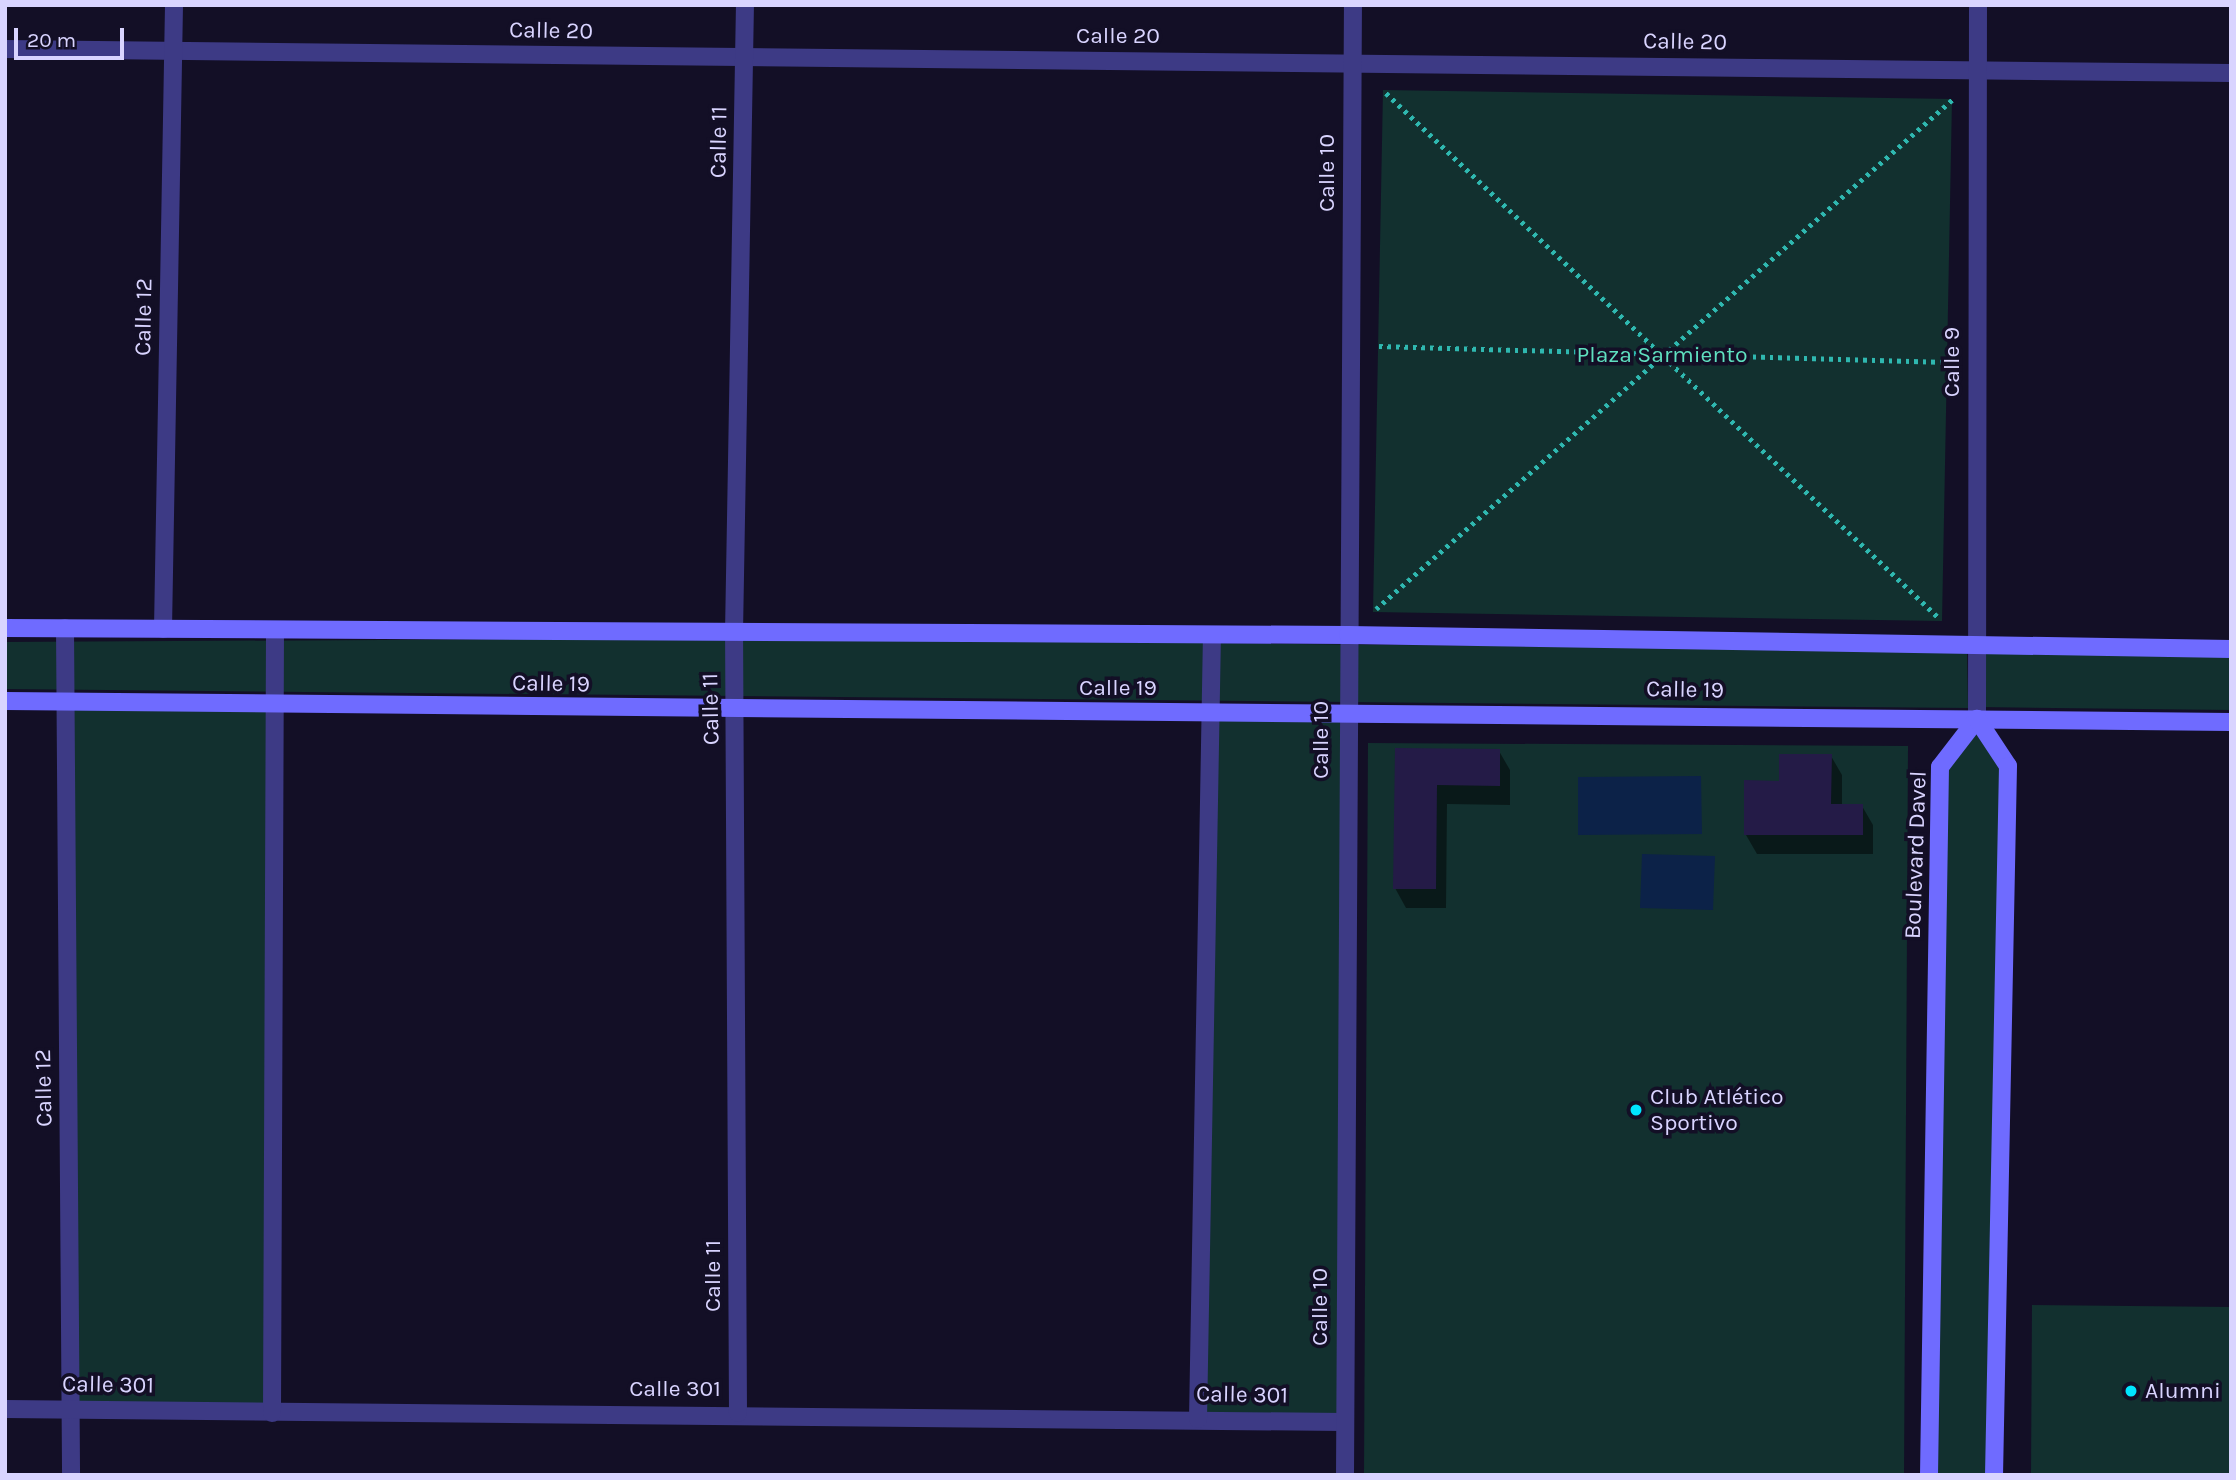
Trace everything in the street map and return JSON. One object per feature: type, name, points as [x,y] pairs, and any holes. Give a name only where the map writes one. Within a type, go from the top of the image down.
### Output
[{"type":"street","name":"Calle 12","points":[[163,629],[174,5]]},
{"type":"street","name":"Calle 11","points":[[738,1413],[734,633],[746,5]]},
{"type":"street","name":"Calle 10","points":[[1345,1475],[1345,709],[1348,635],[1353,5]]},
{"type":"street","name":"Calle 9","points":[[1977,719],[1978,5]]},
{"type":"street","name":"Calle 20","points":[[5,49],[745,58],[1353,61],[2231,73]]},
{"type":"street","points":[[5,628],[1348,635],[2231,649]]},
{"type":"street","name":"Calle 12","points":[[65,628],[71,1475]]},
{"type":"street","points":[[272,1413],[275,630]]},
{"type":"street","points":[[1198,1419],[1212,635]]},
{"type":"street","name":"Calle 19","points":[[5,701],[736,711],[1210,712],[1345,709],[2231,722]]},
{"type":"street","points":[[1977,719],[2008,766],[1994,1475]]},
{"type":"street","name":"Boulevard Davel","points":[[1929,1475],[1940,767],[1977,719]]},
{"type":"street","name":"Calle 301","points":[[5,1409],[272,1413],[738,1413],[1344,1422]]},
{"type":"path","points":[[1383,90],[1942,621]]},
{"type":"path","points":[[1373,611],[1952,99]]},
{"type":"path","points":[[1378,346],[1947,362]]},
{"type":"green space","name":"Plaza Sarmiento","points":[[1383,90],[1952,99],[1942,621],[1373,612]]},
{"type":"green space","points":[[735,638],[1967,651],[1968,708],[5,689],[5,642]]},
{"type":"green space","points":[[1981,650],[2231,656],[2231,710],[1978,707]]},
{"type":"green space","points":[[64,701],[273,705],[272,1413],[71,1408]]},
{"type":"green space","points":[[1345,709],[1344,1422],[1198,1419],[1210,712]]},
{"type":"green space","points":[[1977,719],[2008,766],[1994,1475],[1929,1475],[1940,767]]},
{"type":"green space","name":"Club Atlético Sportivo","points":[[1368,743],[1908,746],[1904,1475],[1364,1475]]},
{"type":"green space","name":"Alumni","points":[[2032,1305],[2231,1307],[2231,1475],[2031,1475]]},
{"type":"water","points":[[1701,776],[1702,834],[1578,835],[1578,777]]},
{"type":"water","points":[[1642,854],[1715,856],[1713,910],[1640,908]]},
{"type":"building","points":[[1395,748],[1500,749],[1500,786],[1437,785],[1436,889],[1393,889]]},
{"type":"building","points":[[1779,754],[1832,754],[1831,804],[1863,804],[1863,835],[1744,835],[1744,780],[1779,781]]},
{"type":"place","name":"Club Atlético Sportivo","points":[[1636,1110]]},
{"type":"place","name":"Alumni","points":[[2131,1391]]}]
